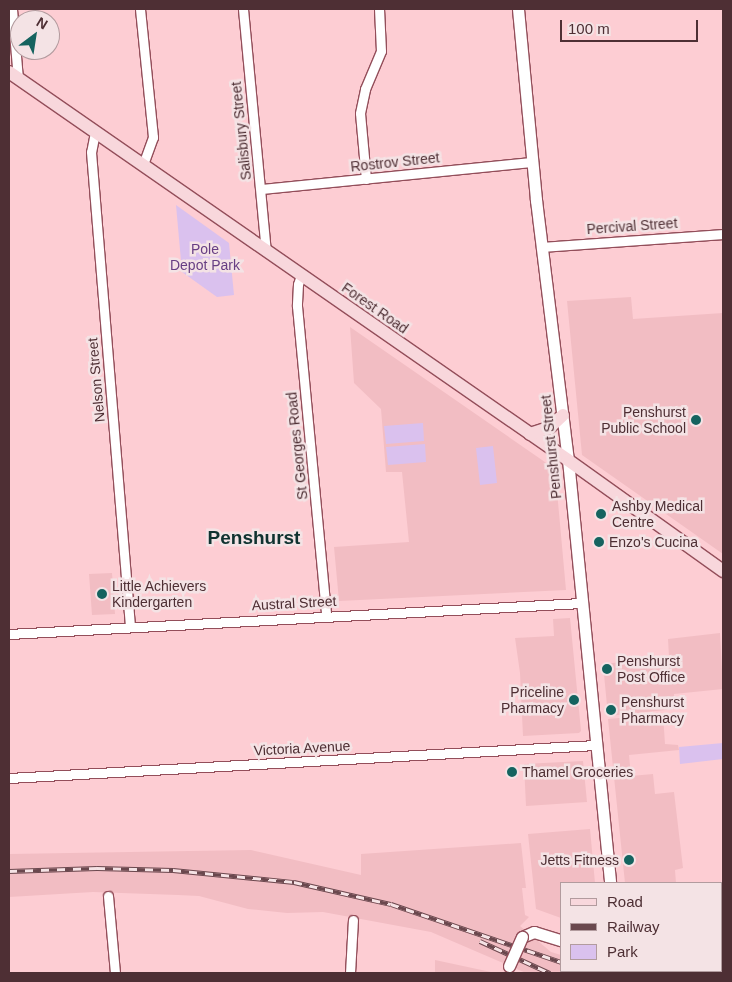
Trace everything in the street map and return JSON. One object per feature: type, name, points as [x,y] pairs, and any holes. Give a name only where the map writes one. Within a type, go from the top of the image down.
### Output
[{"type":"main road","name":"Penshurst Street","points":[[518,9],[532,162],[568,460],[610,882]]},
{"type":"main road","name":"Forest Road","points":[[13,76],[568,460],[723,571]]},
{"type":"main road","points":[[530,434],[549,428],[563,415]]},
{"type":"main road","points":[[508,970],[522,938],[534,932],[560,940]]},
{"type":"street","points":[[140,9],[153,137],[143,165]]},
{"type":"street","name":"Salisbury Street","points":[[243,9],[266,251]]},
{"type":"street","points":[[366,179],[360,113],[365,89],[381,51],[379,9]]},
{"type":"street","points":[[13,76],[14,60]]},
{"type":"street","name":"Nelson Street","points":[[95,132],[91,152],[130,626]]},
{"type":"street","name":"Rostrov Street","points":[[261,189],[532,162]]},
{"type":"street","name":"Percival Street","points":[[542,246],[723,234]]},
{"type":"street","name":"St Georges Road","points":[[301,275],[298,284],[297,306],[326,615]]},
{"type":"street","name":"Austral Street","points":[[9,634],[582,602]]},
{"type":"street","name":"Victoria Avenue","points":[[9,778],[596,745]]},
{"type":"street","points":[[108,896],[114,973]]},
{"type":"street","points":[[350,973],[353,920]]},
{"type":"shaded area","points":[[631,297],[633,319],[723,313],[723,554],[582,455],[567,301]]},
{"type":"shaded area","points":[[350,327],[555,469],[566,590],[339,601],[334,547],[409,542],[402,472],[386,472],[381,409],[354,383]]},
{"type":"shaded area","name":"Little Achievers Kindergarten","points":[[112,573],[115,614],[92,615],[89,574]]},
{"type":"shaded area","points":[[570,618],[581,731],[579,733],[523,736],[520,673],[515,638],[554,636],[553,619]]},
{"type":"shaded area","points":[[720,633],[723,689],[674,694],[675,709],[608,716],[603,664],[669,657],[668,639]]},
{"type":"shaded area","points":[[663,714],[665,744],[678,745],[679,750],[629,755],[631,776],[653,774],[655,794],[674,792],[683,868],[675,870],[676,882],[625,882],[608,719]]},
{"type":"shaded area","points":[[583,761],[587,802],[526,806],[524,764]]},
{"type":"shaded area","points":[[590,829],[595,882],[560,882],[560,918],[536,909],[528,834]]},
{"type":"shaded area","points":[[521,843],[526,888],[522,888],[525,915],[529,917],[520,926],[551,952],[560,955],[560,972],[608,973],[526,973],[431,932],[323,912],[287,913],[248,909],[199,896],[93,892],[9,897],[9,854],[251,850],[361,875],[361,854]]},
{"type":"shaded area","points":[[435,960],[491,972],[491,973],[435,973]]},
{"type":"green space","name":"Pole Depot Park","points":[[176,205],[229,243],[234,295],[217,297],[182,272]]},
{"type":"green space","points":[[423,423],[424,441],[386,444],[384,426]]},
{"type":"green space","points":[[425,444],[426,462],[388,465],[386,447]]},
{"type":"green space","points":[[493,446],[497,483],[480,485],[476,448]]},
{"type":"green space","points":[[723,743],[723,759],[680,764],[679,747]]},
{"type":"railway","points":[[9,871],[97,868],[173,870],[294,882],[391,904],[560,962]]},
{"type":"railway","points":[[480,941],[550,973]]},
{"type":"railway","points":[[588,972],[592,973]]},
{"type":"place","name":"Penshurst Public School","points":[[696,420]]},
{"type":"place","name":"Ashby Medical Centre","points":[[601,514]]},
{"type":"place","name":"Enzo's Cucina","points":[[599,542]]},
{"type":"place","name":"Little Achievers Kindergarten","points":[[102,594]]},
{"type":"place","name":"Penshurst Post Office","points":[[607,669]]},
{"type":"place","name":"Priceline Pharmacy","points":[[574,700]]},
{"type":"place","name":"Penshurst Pharmacy","points":[[611,710]]},
{"type":"place","name":"Thamel Groceries","points":[[512,772]]},
{"type":"place","name":"Jetts Fitness","points":[[629,860]]},
{"type":"district","name":"Penshurst","points":[[254,538]]}]
